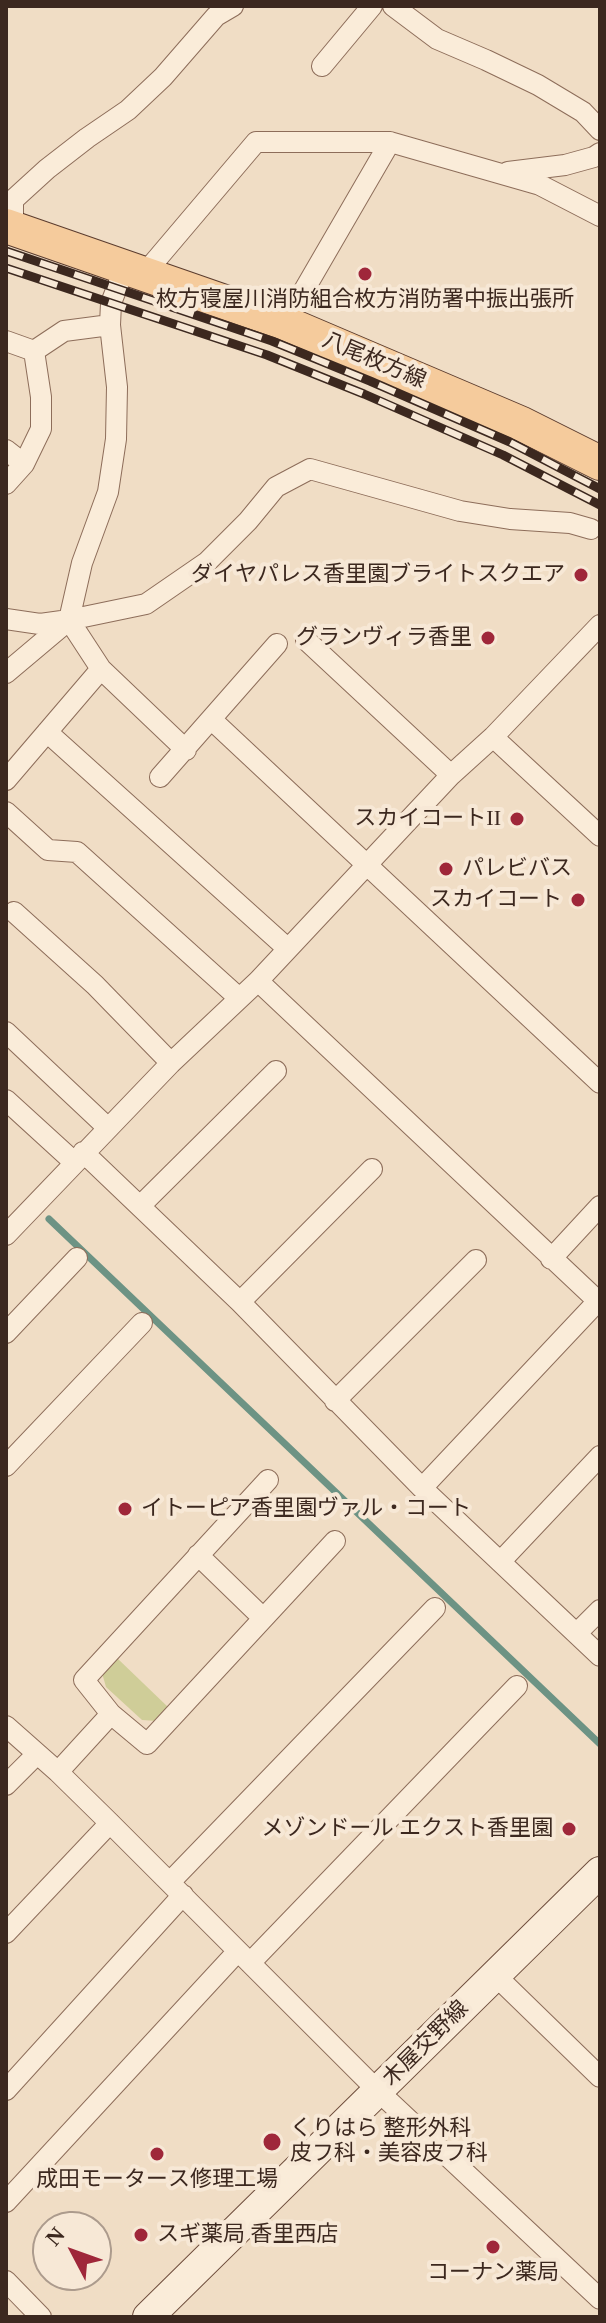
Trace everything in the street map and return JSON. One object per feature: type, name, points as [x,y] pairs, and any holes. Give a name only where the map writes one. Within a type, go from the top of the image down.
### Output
[{"type":"main road","name":"八尾枚方線","points":[[10,212],[135,270],[285,323],[522,424],[600,463]]},
{"type":"main road","name":"木屋交野線","points":[[148,2317],[600,1872]]},
{"type":"street","points":[[10,212],[47,169],[128,110],[163,77],[216,16],[233,6]]},
{"type":"street","points":[[322,66],[372,6]]},
{"type":"street","points":[[393,6],[437,39],[538,85],[583,112],[600,130]]},
{"type":"street","points":[[6,673],[69,620],[82,563],[108,492],[116,439],[117,387],[110,325],[111,303],[135,270],[256,142],[390,142],[540,185],[600,216]]},
{"type":"street","points":[[285,323],[390,142]]},
{"type":"street","points":[[500,173],[565,165],[600,153]]},
{"type":"street","points":[[34,351],[64,331],[110,325]]},
{"type":"street","points":[[6,341],[34,351]]},
{"type":"street","points":[[6,484],[24,464],[41,429],[41,397],[34,351]]},
{"type":"street","points":[[6,450],[24,464]]},
{"type":"street","points":[[6,619],[40,624],[146,604],[207,562],[248,521],[276,487],[310,469],[460,511],[510,519],[570,523],[597,530]]},
{"type":"street","points":[[69,620],[101,669],[186,750]]},
{"type":"street","points":[[6,1235],[171,1063],[258,981],[451,775],[593,648],[600,625]]},
{"type":"street","points":[[306,640],[451,775]]},
{"type":"street","points":[[160,777],[277,644]]},
{"type":"street","points":[[6,780],[101,669]]},
{"type":"street","points":[[212,720],[600,1083]]},
{"type":"street","points":[[47,732],[287,948]]},
{"type":"street","points":[[493,737],[600,836]]},
{"type":"street","points":[[6,812],[48,850],[77,852],[239,998]]},
{"type":"street","points":[[14,912],[95,985],[171,1063]]},
{"type":"street","points":[[258,981],[599,1302],[422,1488]]},
{"type":"street","points":[[6,1032],[108,1128]]},
{"type":"street","points":[[140,1206],[276,1071]]},
{"type":"street","points":[[6,1100],[140,1206],[240,1302],[422,1488],[600,1656]]},
{"type":"street","points":[[240,1302],[372,1169]]},
{"type":"street","points":[[551,1259],[600,1206]]},
{"type":"street","points":[[6,1333],[77,1258]]},
{"type":"street","points":[[335,1401],[476,1260]]},
{"type":"street","points":[[6,1466],[142,1323]]},
{"type":"street","points":[[501,1561],[600,1456]]},
{"type":"street","points":[[268,1480],[84,1680],[111,1714],[147,1744],[335,1541]]},
{"type":"street","points":[[198,1555],[263,1618]]},
{"type":"street","points":[[6,2090],[176,1888],[435,1608]]},
{"type":"street","points":[[577,1633],[600,1610]]},
{"type":"street","points":[[6,2202],[244,1957],[517,1686]]},
{"type":"street","points":[[58,1772],[111,1714]]},
{"type":"street","points":[[6,1726],[110,1823],[378,2091],[600,2299]]},
{"type":"street","points":[[6,1785],[36,1755]]},
{"type":"street","points":[[6,1933],[110,1823]]},
{"type":"street","points":[[495,1975],[600,2077]]},
{"type":"street","points":[[6,2281],[41,2317]]},
{"type":"shaded area","points":[[117,1658],[169,1708],[157,1721],[142,1720],[106,1687],[102,1673]]},
{"type":"waterway","points":[[49,1219],[600,1744]]},
{"type":"railway","points":[[6,251],[272,341],[510,442],[600,489]]},
{"type":"railway","points":[[6,268],[267,355],[503,455],[600,505]]},
{"type":"place","name":"枚方寝屋川消防組合枚方消防署中振出張所","points":[[365,274]]},
{"type":"place","name":"ダイヤパレス香里園ブライトスクエア","points":[[581,575]]},
{"type":"place","name":"グランヴィラ香里","points":[[488,638]]},
{"type":"place","name":"スカイコートII","points":[[517,819]]},
{"type":"place","name":"パレビバス","points":[[446,869]]},
{"type":"place","name":"スカイコート","points":[[578,900]]},
{"type":"place","name":"イトーピア香里園ヴァル・コート","points":[[125,1509]]},
{"type":"place","name":"メゾンドール エクスト香里園","points":[[569,1829]]},
{"type":"place","name":"くりはら 整形外科 皮フ科・美容皮フ科","points":[[272,2142]]},
{"type":"place","name":"成田モータース修理工場","points":[[157,2154]]},
{"type":"place","name":"スギ薬局 香里西店","points":[[141,2235]]},
{"type":"place","name":"コーナン薬局","points":[[493,2247]]}]
